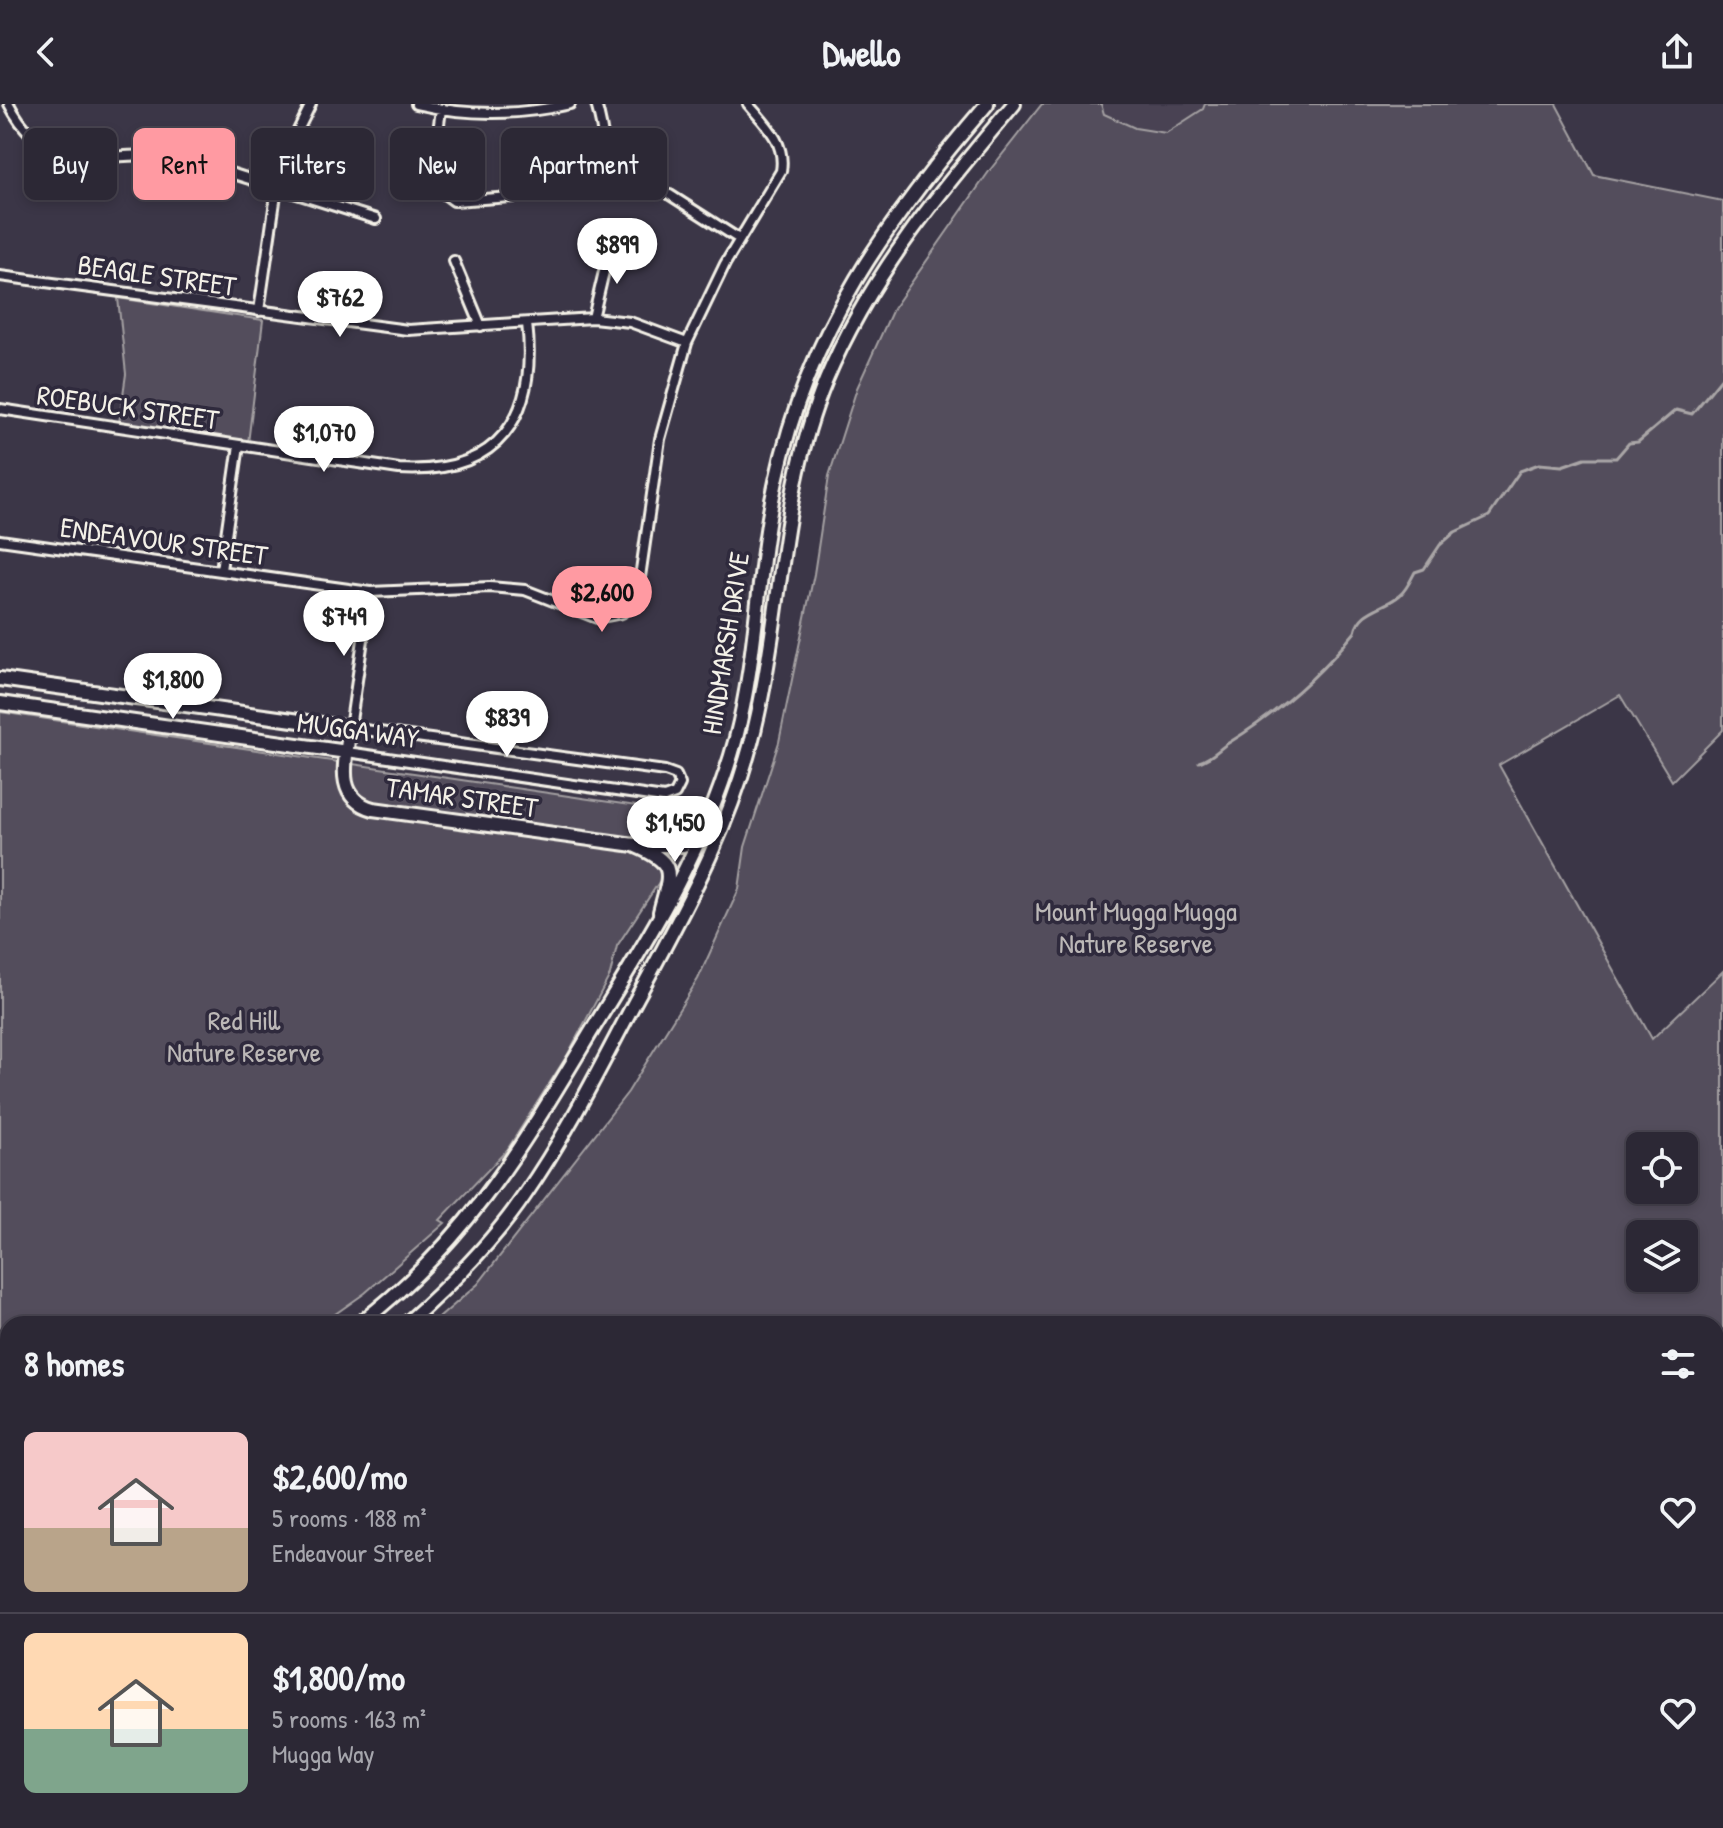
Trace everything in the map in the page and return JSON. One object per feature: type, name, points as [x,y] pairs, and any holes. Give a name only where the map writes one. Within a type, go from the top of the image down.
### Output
[{"type":"main road","name":"HINDMARSH DRIVE","points":[[369,1316],[425,1269],[461,1231],[508,1169],[657,922],[703,835],[743,709],[775,482],[801,392],[826,330],[865,260],[898,213],[987,104]]},
{"type":"main road","name":"HINDMARSH DRIVE","points":[[415,1316],[451,1283],[523,1198],[566,1129],[708,867],[749,754],[764,687],[787,509],[800,455],[826,380],[865,299],[894,253],[1014,104]]},
{"type":"main road","name":"MUGGA WAY","points":[[0,679],[350,728]]},
{"type":"main road","name":"MUGGA WAY","points":[[0,703],[347,752]]},
{"type":"main road","name":"TAMAR STREET","points":[[350,728],[344,775],[346,789],[365,807],[634,845],[683,845],[703,835]]},
{"type":"main road","name":"TAMAR STREET","points":[[634,845],[659,856],[667,865],[669,878],[657,922]]},
{"type":"street","points":[[9,104],[37,142],[65,156],[168,155],[251,180]]},
{"type":"street","points":[[299,128],[311,104]]},
{"type":"street","points":[[416,104],[518,113],[570,104]]},
{"type":"street","points":[[446,108],[438,132],[443,193],[454,201],[601,191],[606,181],[601,121],[596,104]]},
{"type":"street","name":"ENDEAVOUR STREET","points":[[0,540],[370,592],[525,590],[597,618],[622,613],[638,591],[660,439],[687,343],[739,239],[778,179],[783,163],[776,137],[748,104]]},
{"type":"street","points":[[670,195],[739,239]]},
{"type":"street","points":[[259,311],[274,200]]},
{"type":"street","points":[[317,200],[376,219]]},
{"type":"street","points":[[593,318],[610,246]]},
{"type":"street","points":[[454,261],[481,326]]},
{"type":"street","name":"BEAGLE STREET","points":[[0,276],[408,330],[593,318],[630,322],[687,343]]},
{"type":"street","name":"ROEBUCK STREET","points":[[0,409],[399,469],[436,470],[468,461],[498,441],[523,404],[530,375],[527,323]]},
{"type":"street","points":[[221,570],[239,445]]},
{"type":"street","name":"TAMAR STREET","points":[[350,728],[370,592]]},
{"type":"street","name":"MUGGA WAY","points":[[347,752],[664,798],[675,794],[680,784],[676,775],[665,771],[350,728]]},
{"type":"shaded area","points":[[1101,104],[1205,104],[1203,109],[1166,133],[1135,128],[1104,114]]},
{"type":"green space","name":"Mount Mugga Mugga Nature Reserve","points":[[1042,104],[1101,104],[1104,114],[1135,128],[1166,133],[1203,109],[1205,104],[1556,104],[1594,175],[1723,201],[1723,730],[1672,781],[1620,695],[1499,765],[1652,1039],[1723,971],[1723,1316],[441,1316],[478,1284],[628,1092],[698,979],[739,889],[745,847],[779,742],[814,574],[829,476],[857,388],[893,309],[990,170]]},
{"type":"green space","points":[[118,298],[263,320],[248,443],[119,423],[126,374]]},
{"type":"green space","name":"Red Hill Nature Reserve","points":[[0,712],[691,814],[663,876],[617,946],[610,975],[568,1054],[507,1150],[440,1220],[445,1223],[365,1293],[332,1316],[0,1316]]},
{"type":"waterway","points":[[1199,762],[1297,693],[1355,632],[1362,618],[1402,593],[1415,572],[1424,569],[1440,545],[1455,532],[1489,516],[1520,471],[1539,464],[1562,466],[1585,458],[1616,458],[1629,443],[1638,442],[1676,410],[1692,414],[1723,376]]}]
